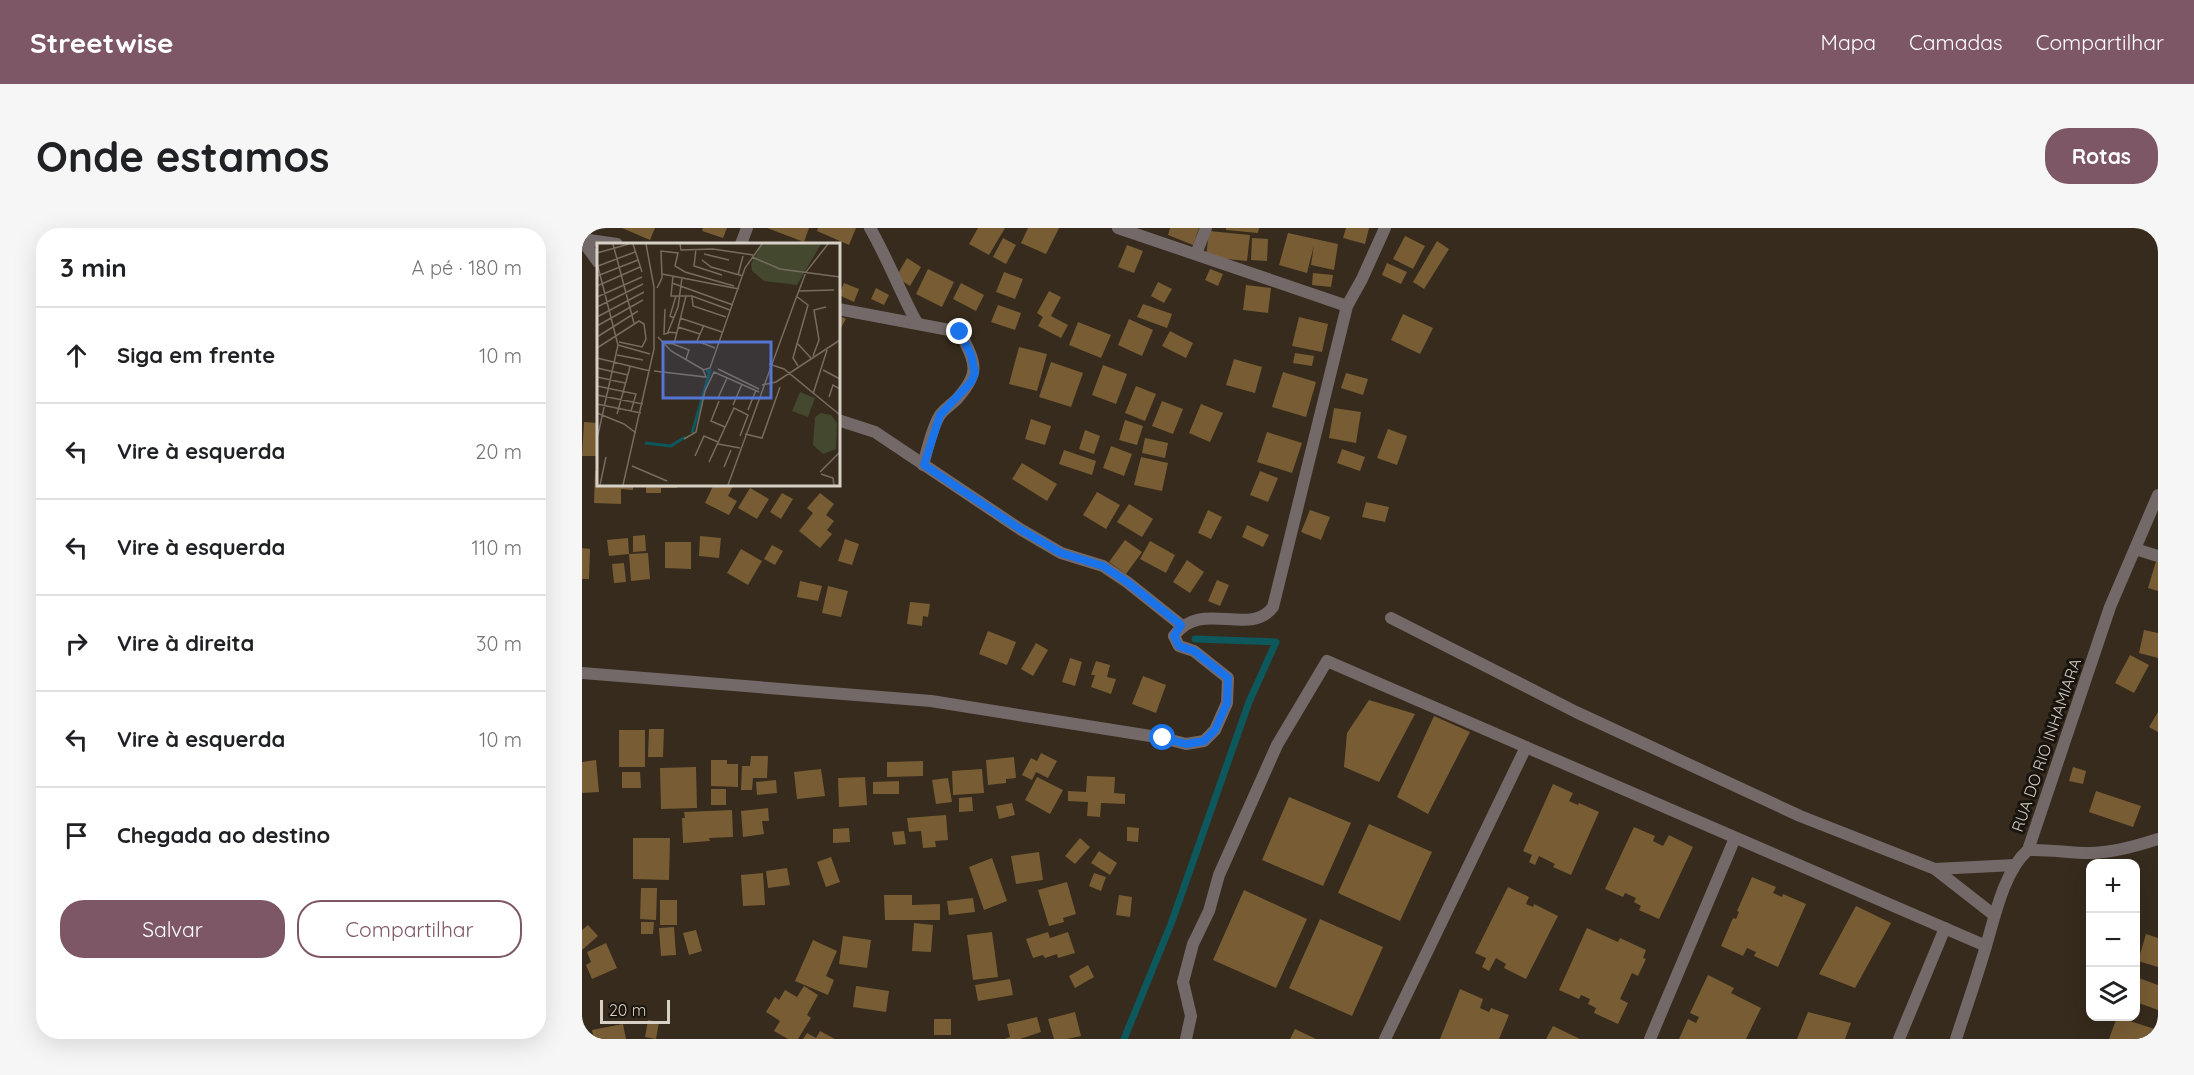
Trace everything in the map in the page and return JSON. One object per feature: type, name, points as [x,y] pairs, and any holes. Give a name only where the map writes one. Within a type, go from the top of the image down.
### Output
[{"type":"street","points":[[741,243],[747,228]]},
{"type":"street","points":[[870,228],[917,323]]},
{"type":"street","points":[[1118,228],[1347,306]]},
{"type":"street","points":[[1196,254],[1206,228]]},
{"type":"street","points":[[582,673],[931,701],[1163,738],[1186,744],[1204,741],[1215,730],[1227,703],[1228,678],[1194,651],[1179,646],[1174,636],[1181,625],[1209,617],[1256,619],[1267,615],[1273,607],[1347,306],[1385,228]]},
{"type":"street","points":[[582,239],[611,243]]},
{"type":"street","points":[[582,239],[597,261]]},
{"type":"street","points":[[840,309],[960,332],[971,355],[975,373],[971,382],[940,415],[924,465]]},
{"type":"street","points":[[840,421],[875,432],[1020,529],[1061,553],[1103,566],[1181,625]]},
{"type":"street","name":"RUA DO RIO INHAMIARA","points":[[1956,1039],[1994,915],[2014,866],[2028,850],[2110,607],[2158,495]]},
{"type":"street","points":[[2135,549],[2158,556]]},
{"type":"street","points":[[1391,618],[1576,712],[1779,806],[1935,869],[1994,915]]},
{"type":"street","points":[[1186,1039],[1191,1016],[1183,982],[1193,944],[1209,911],[1219,875],[1277,745],[1325,662],[1331,662],[1986,946]]},
{"type":"street","points":[[1384,1039],[1526,747]]},
{"type":"street","points":[[1650,1039],[1736,838]]},
{"type":"street","points":[[2028,850],[2046,849],[2090,853],[2139,845],[2158,838]]},
{"type":"street","points":[[1935,869],[2014,866]]},
{"type":"street","points":[[1899,1039],[1945,928]]},
{"type":"building","points":[[622,228],[655,228],[650,240]]},
{"type":"building","points":[[703,228],[727,228],[723,238],[702,231]]},
{"type":"building","points":[[767,228],[809,228],[804,242]]},
{"type":"building","points":[[818,228],[856,228],[849,245],[817,231]]},
{"type":"building","points":[[978,228],[1005,228],[989,255],[969,244]]},
{"type":"building","points":[[1028,228],[1059,228],[1046,254],[1021,243]]},
{"type":"building","points":[[1170,228],[1199,228],[1193,245],[1168,235]]},
{"type":"building","points":[[1226,228],[1259,228],[1258,233],[1226,230]]},
{"type":"building","points":[[1346,228],[1369,228],[1365,244],[1343,238]]},
{"type":"building","points":[[1209,231],[1250,235],[1247,261],[1206,257]]},
{"type":"building","points":[[1288,233],[1338,244],[1334,270],[1311,265],[1314,245],[1307,273],[1279,265]]},
{"type":"building","points":[[1405,236],[1425,246],[1413,269],[1393,259]]},
{"type":"building","points":[[1003,238],[1016,245],[1006,264],[993,257]]},
{"type":"building","points":[[1252,238],[1268,239],[1267,261],[1251,260]]},
{"type":"building","points":[[1437,241],[1449,249],[1424,289],[1413,282]]},
{"type":"building","points":[[1127,245],[1143,251],[1134,273],[1118,267]]},
{"type":"building","points":[[907,258],[921,267],[910,286],[896,277]]},
{"type":"building","points":[[1387,263],[1407,272],[1401,284],[1382,275]]},
{"type":"building","points":[[928,269],[954,282],[942,307],[916,294]]},
{"type":"building","points":[[1210,269],[1223,274],[1218,286],[1205,280]]},
{"type":"building","points":[[1004,272],[1023,279],[1015,299],[996,292]]},
{"type":"building","points":[[1313,273],[1333,275],[1331,287],[1312,285]]},
{"type":"building","points":[[1158,282],[1172,289],[1164,303],[1151,296]]},
{"type":"building","points":[[844,283],[859,289],[854,302],[840,295]]},
{"type":"building","points":[[961,283],[984,295],[976,311],[953,299]]},
{"type":"building","points":[[1246,285],[1271,288],[1268,313],[1243,310]]},
{"type":"building","points":[[876,288],[889,295],[884,305],[871,299]]},
{"type":"building","points":[[1049,291],[1061,297],[1051,316],[1068,325],[1061,338],[1038,326],[1043,317],[1037,313]]},
{"type":"building","points":[[1143,304],[1172,314],[1167,328],[1137,317]]},
{"type":"building","points":[[998,305],[1021,313],[1015,330],[991,322]]},
{"type":"building","points":[[1403,314],[1433,328],[1420,354],[1391,340]]},
{"type":"building","points":[[840,316],[846,319],[840,330]]},
{"type":"building","points":[[1299,317],[1328,324],[1322,352],[1292,346]]},
{"type":"building","points":[[1129,319],[1153,330],[1142,356],[1118,345]]},
{"type":"building","points":[[1078,322],[1111,335],[1101,358],[1069,345]]},
{"type":"building","points":[[1170,331],[1193,343],[1186,358],[1162,346]]},
{"type":"building","points":[[1019,347],[1047,354],[1037,391],[1009,384]]},
{"type":"building","points":[[1295,353],[1314,356],[1312,366],[1293,363]]},
{"type":"building","points":[[1234,359],[1262,367],[1255,393],[1226,385]]},
{"type":"building","points":[[1051,362],[1083,373],[1071,407],[1039,397]]},
{"type":"building","points":[[1103,365],[1127,374],[1116,404],[1092,395]]},
{"type":"building","points":[[1283,372],[1316,382],[1306,417],[1272,407]]},
{"type":"building","points":[[1346,373],[1368,379],[1363,395],[1341,388]]},
{"type":"building","points":[[1136,386],[1156,394],[1145,421],[1125,413]]},
{"type":"building","points":[[1162,401],[1183,409],[1173,434],[1152,426]]},
{"type":"building","points":[[1201,404],[1223,413],[1210,442],[1189,433]]},
{"type":"building","points":[[1334,408],[1361,412],[1356,443],[1329,438]]},
{"type":"building","points":[[1031,419],[1051,426],[1045,445],[1025,439]]},
{"type":"building","points":[[1125,420],[1143,426],[1137,445],[1119,440]]},
{"type":"building","points":[[584,422],[597,423],[597,456],[582,456]]},
{"type":"building","points":[[1388,429],[1407,436],[1397,465],[1377,458]]},
{"type":"building","points":[[1085,430],[1100,436],[1094,454],[1079,449]]},
{"type":"building","points":[[1267,432],[1302,443],[1292,473],[1257,462]]},
{"type":"building","points":[[1145,438],[1168,443],[1165,458],[1142,453]]},
{"type":"building","points":[[1111,446],[1132,454],[1124,476],[1103,468]]},
{"type":"building","points":[[1342,449],[1365,457],[1360,471],[1337,463]]},
{"type":"building","points":[[1064,450],[1096,461],[1092,475],[1059,464]]},
{"type":"building","points":[[1141,457],[1168,463],[1162,491],[1134,485]]},
{"type":"building","points":[[1022,463],[1057,484],[1047,501],[1012,479]]},
{"type":"building","points":[[595,471],[597,471],[597,486],[633,486],[633,490],[621,489],[621,504],[594,503]]},
{"type":"building","points":[[1260,471],[1278,478],[1268,502],[1250,495]]},
{"type":"building","points":[[646,486],[677,486],[677,488],[661,488],[661,493],[646,493]]},
{"type":"building","points":[[713,486],[733,486],[728,496],[737,501],[729,515],[705,503]]},
{"type":"building","points":[[750,488],[769,499],[757,519],[738,508]]},
{"type":"building","points":[[1097,492],[1120,505],[1106,529],[1083,515]]},
{"type":"building","points":[[782,493],[793,499],[781,519],[770,512]]},
{"type":"building","points":[[820,493],[834,504],[826,515],[834,521],[827,530],[832,534],[820,548],[799,531],[813,513],[807,508]]},
{"type":"building","points":[[1366,502],[1389,507],[1385,522],[1362,517]]},
{"type":"building","points":[[1129,504],[1153,519],[1142,537],[1117,522]]},
{"type":"building","points":[[1208,510],[1222,517],[1211,539],[1198,533]]},
{"type":"building","points":[[1310,510],[1330,517],[1321,540],[1301,532]]},
{"type":"building","points":[[1247,525],[1269,535],[1263,547],[1242,537]]},
{"type":"building","points":[[645,535],[646,551],[633,552],[633,536]]},
{"type":"building","points":[[700,536],[721,538],[719,558],[699,556]]},
{"type":"building","points":[[628,538],[629,554],[609,556],[607,540]]},
{"type":"building","points":[[845,539],[859,544],[852,565],[838,561]]},
{"type":"building","points":[[1125,540],[1142,552],[1126,574],[1109,562]]},
{"type":"building","points":[[1150,541],[1175,555],[1166,573],[1140,559]]},
{"type":"building","points":[[665,542],[691,542],[691,569],[665,568]]},
{"type":"building","points":[[772,545],[783,551],[775,565],[764,559]]},
{"type":"building","points":[[582,548],[590,549],[589,579],[582,579]]},
{"type":"building","points":[[741,549],[762,561],[748,585],[727,573]]},
{"type":"building","points":[[648,553],[650,579],[631,581],[629,554]]},
{"type":"building","points":[[2158,558],[2158,591],[2148,588]]},
{"type":"building","points":[[1187,560],[1204,572],[1190,593],[1173,582]]},
{"type":"building","points":[[624,563],[626,582],[614,583],[612,564]]},
{"type":"building","points":[[1217,580],[1229,585],[1220,606],[1208,601]]},
{"type":"building","points":[[800,581],[822,586],[818,601],[797,597]]},
{"type":"building","points":[[828,586],[848,591],[841,617],[822,613]]},
{"type":"building","points":[[910,602],[930,604],[928,617],[923,616],[922,626],[907,624]]},
{"type":"building","points":[[2144,630],[2158,633],[2158,658],[2139,653]]},
{"type":"building","points":[[988,631],[1016,642],[1007,665],[979,654]]},
{"type":"building","points":[[1036,643],[1048,650],[1033,676],[1021,669]]},
{"type":"building","points":[[2130,655],[2149,665],[2134,693],[2115,683]]},
{"type":"building","points":[[1070,658],[1082,662],[1075,686],[1062,682]]},
{"type":"building","points":[[1096,661],[1110,665],[1107,677],[1116,679],[1111,694],[1091,687],[1095,675],[1091,675]]},
{"type":"building","points":[[1143,676],[1166,685],[1156,713],[1132,704]]},
{"type":"building","points":[[1369,700],[1415,714],[1379,782],[1344,767],[1347,733]]},
{"type":"building","points":[[2158,712],[2158,732],[2149,727]]},
{"type":"building","points":[[1434,716],[1470,732],[1428,814],[1397,797]]},
{"type":"building","points":[[649,729],[664,729],[663,757],[648,757]]},
{"type":"building","points":[[619,730],[645,730],[645,767],[619,767]]},
{"type":"building","points":[[1041,753],[1057,761],[1048,778],[1036,772],[1032,780],[1022,775],[1031,758],[1037,761]]},
{"type":"building","points":[[751,756],[768,756],[767,778],[753,778],[752,790],[741,790],[742,766],[750,766]]},
{"type":"building","points":[[1014,757],[1016,778],[1006,779],[1006,783],[988,785],[986,760]]},
{"type":"building","points":[[596,760],[599,792],[582,793],[582,762]]},
{"type":"building","points":[[711,760],[727,760],[727,764],[738,764],[738,787],[711,786]]},
{"type":"building","points":[[923,761],[923,776],[887,777],[887,762]]},
{"type":"building","points":[[696,767],[697,808],[661,809],[660,768]]},
{"type":"building","points":[[2073,767],[2086,771],[2083,784],[2069,781]]},
{"type":"building","points":[[821,769],[825,796],[797,799],[794,772]]},
{"type":"building","points":[[982,769],[984,793],[953,795],[952,771]]},
{"type":"building","points":[[622,772],[640,772],[641,788],[622,788]]},
{"type":"building","points":[[1087,776],[1115,777],[1114,793],[1125,794],[1125,804],[1101,803],[1100,817],[1087,816],[1088,802],[1068,801],[1068,791],[1086,792]]},
{"type":"building","points":[[865,777],[867,805],[839,807],[838,778]]},
{"type":"building","points":[[1037,777],[1063,790],[1050,814],[1025,800]]},
{"type":"building","points":[[948,778],[952,802],[936,804],[932,780]]},
{"type":"building","points":[[776,780],[777,793],[757,795],[756,782]]},
{"type":"building","points":[[899,781],[899,794],[873,794],[873,782]]},
{"type":"building","points":[[1553,784],[1573,793],[1569,801],[1599,812],[1571,875],[1553,867],[1555,864],[1539,856],[1535,865],[1529,862],[1532,855],[1523,851]]},
{"type":"building","points":[[711,789],[726,789],[726,805],[711,805]]},
{"type":"building","points":[[2096,791],[2141,806],[2133,827],[2089,812]]},
{"type":"building","points":[[972,797],[973,811],[959,812],[959,798]]},
{"type":"building","points":[[1289,797],[1351,823],[1323,886],[1262,860]]},
{"type":"building","points":[[1012,803],[1015,815],[999,819],[996,806]]},
{"type":"building","points":[[768,808],[769,821],[762,821],[764,834],[743,837],[741,811]]},
{"type":"building","points":[[732,810],[733,837],[709,838],[710,841],[683,843],[682,818],[685,818],[684,812]]},
{"type":"building","points":[[946,815],[948,840],[935,841],[936,847],[923,848],[921,831],[909,832],[907,818]]},
{"type":"building","points":[[1369,824],[1432,852],[1400,921],[1338,893]]},
{"type":"building","points":[[1127,827],[1139,828],[1138,842],[1127,841]]},
{"type":"building","points":[[1634,827],[1655,836],[1653,841],[1663,846],[1669,835],[1693,847],[1659,919],[1639,910],[1641,906],[1634,902],[1636,898],[1625,893],[1623,897],[1605,889]]},
{"type":"building","points":[[849,828],[850,842],[833,843],[833,829]]},
{"type":"building","points":[[904,831],[906,844],[894,845],[892,832]]},
{"type":"building","points":[[633,838],[670,838],[669,880],[633,879]]},
{"type":"building","points":[[1080,838],[1090,847],[1075,864],[1065,856]]},
{"type":"building","points":[[1099,851],[1117,863],[1110,875],[1091,863]]},
{"type":"building","points":[[1039,852],[1043,880],[1016,884],[1011,856]]},
{"type":"building","points":[[831,857],[840,882],[826,887],[817,862]]},
{"type":"building","points":[[992,858],[1007,901],[984,910],[969,867]]},
{"type":"building","points":[[787,868],[790,885],[768,888],[766,871]]},
{"type":"building","points":[[763,873],[765,905],[743,906],[741,875]]},
{"type":"building","points":[[1094,873],[1106,877],[1101,891],[1089,886]]},
{"type":"building","points":[[1752,877],[1776,887],[1773,893],[1782,897],[1783,894],[1806,904],[1778,967],[1754,956],[1756,952],[1747,948],[1743,956],[1721,946],[1733,918],[1736,919],[1739,912],[1737,911]]},
{"type":"building","points":[[1067,882],[1076,914],[1063,918],[1064,922],[1049,926],[1038,890]]},
{"type":"building","points":[[1508,887],[1529,897],[1526,904],[1533,907],[1534,904],[1558,916],[1526,979],[1504,968],[1506,964],[1496,958],[1489,971],[1482,967],[1486,958],[1475,953]]},
{"type":"building","points":[[641,888],[657,888],[656,920],[640,919]]},
{"type":"building","points":[[1244,890],[1307,919],[1276,988],[1213,960]]},
{"type":"building","points":[[884,895],[912,895],[912,905],[940,904],[940,920],[885,920]]},
{"type":"building","points":[[1119,895],[1132,897],[1130,917],[1116,915]]},
{"type":"building","points":[[973,898],[975,912],[949,915],[947,901]]},
{"type":"building","points":[[660,900],[677,900],[677,925],[660,925]]},
{"type":"building","points":[[1856,906],[1891,923],[1855,988],[1819,974]]},
{"type":"building","points":[[1320,919],[1383,947],[1352,1016],[1289,988]]},
{"type":"building","points":[[641,922],[654,922],[653,934],[641,934]]},
{"type":"building","points":[[914,923],[933,925],[931,952],[912,951]]},
{"type":"building","points":[[588,925],[598,936],[582,950],[582,930]]},
{"type":"building","points":[[674,927],[676,955],[661,956],[659,928]]},
{"type":"building","points":[[1587,928],[1618,942],[1620,938],[1646,950],[1643,958],[1646,959],[1638,976],[1632,973],[1620,999],[1628,1003],[1618,1024],[1594,1013],[1596,1008],[1588,1004],[1590,999],[1581,995],[1579,999],[1559,990]]},
{"type":"building","points":[[696,930],[702,951],[689,955],[683,933]]},
{"type":"building","points":[[992,932],[998,977],[973,980],[967,935]]},
{"type":"building","points":[[1048,932],[1050,938],[1068,932],[1075,953],[1058,958],[1057,954],[1045,958],[1043,955],[1033,958],[1026,939]]},
{"type":"building","points":[[2146,934],[2158,938],[2158,967],[2140,962]]},
{"type":"building","points":[[843,936],[871,940],[867,968],[839,964]]},
{"type":"building","points":[[813,940],[837,951],[826,976],[834,980],[828,995],[795,981]]},
{"type":"building","points":[[606,943],[617,968],[592,979],[586,965],[591,962],[587,952]]},
{"type":"building","points":[[1088,965],[1094,977],[1075,988],[1069,976]]},
{"type":"building","points":[[1708,975],[1734,988],[1731,993],[1761,1008],[1746,1039],[1679,1039],[1688,1019],[1696,1023],[1699,1017],[1690,1013]]},
{"type":"building","points":[[2140,978],[2158,985],[2158,1010],[2140,1003]]},
{"type":"building","points":[[1010,979],[1013,995],[978,1001],[975,985]]},
{"type":"building","points":[[804,986],[818,995],[807,1015],[811,1018],[798,1039],[788,1039],[774,1031],[780,1021],[766,1012],[775,997],[779,1000],[785,990],[797,997]]},
{"type":"building","points":[[856,986],[889,991],[886,1012],[853,1007]]},
{"type":"building","points":[[1460,989],[1483,999],[1480,1008],[1489,1012],[1491,1008],[1509,1015],[1499,1039],[1440,1039]]},
{"type":"building","points":[[1075,1012],[1081,1036],[1054,1039],[1048,1019]]},
{"type":"building","points":[[1808,1012],[1851,1023],[1845,1039],[1797,1039]]},
{"type":"building","points":[[1037,1017],[1041,1032],[1020,1039],[1004,1039],[1010,1037],[1007,1024]]},
{"type":"building","points":[[934,1019],[951,1019],[951,1035],[934,1035]]},
{"type":"building","points":[[648,1020],[659,1022],[656,1039],[645,1037]]},
{"type":"building","points":[[2116,1021],[2130,1021],[2158,1030],[2158,1039],[2109,1039]]},
{"type":"building","points":[[623,1024],[626,1039],[594,1039],[592,1030]]},
{"type":"building","points":[[1553,1026],[1580,1039],[1546,1039]]},
{"type":"building","points":[[1295,1029],[1316,1039],[1290,1039]]},
{"type":"building","points":[[820,1031],[835,1039],[803,1039],[807,1033],[816,1038]]},
{"type":"waterway","points":[[1124,1039],[1171,924],[1249,702],[1276,642],[1195,639]]},
{"type":"route","points":[[960,332],[971,355],[975,373],[971,382],[956,400],[940,415],[924,465],[1020,529],[1061,553],[1103,566],[1127,582],[1181,625],[1174,636],[1179,646],[1194,651],[1228,678],[1227,703],[1215,730],[1204,741],[1186,744],[1163,738]]}]
